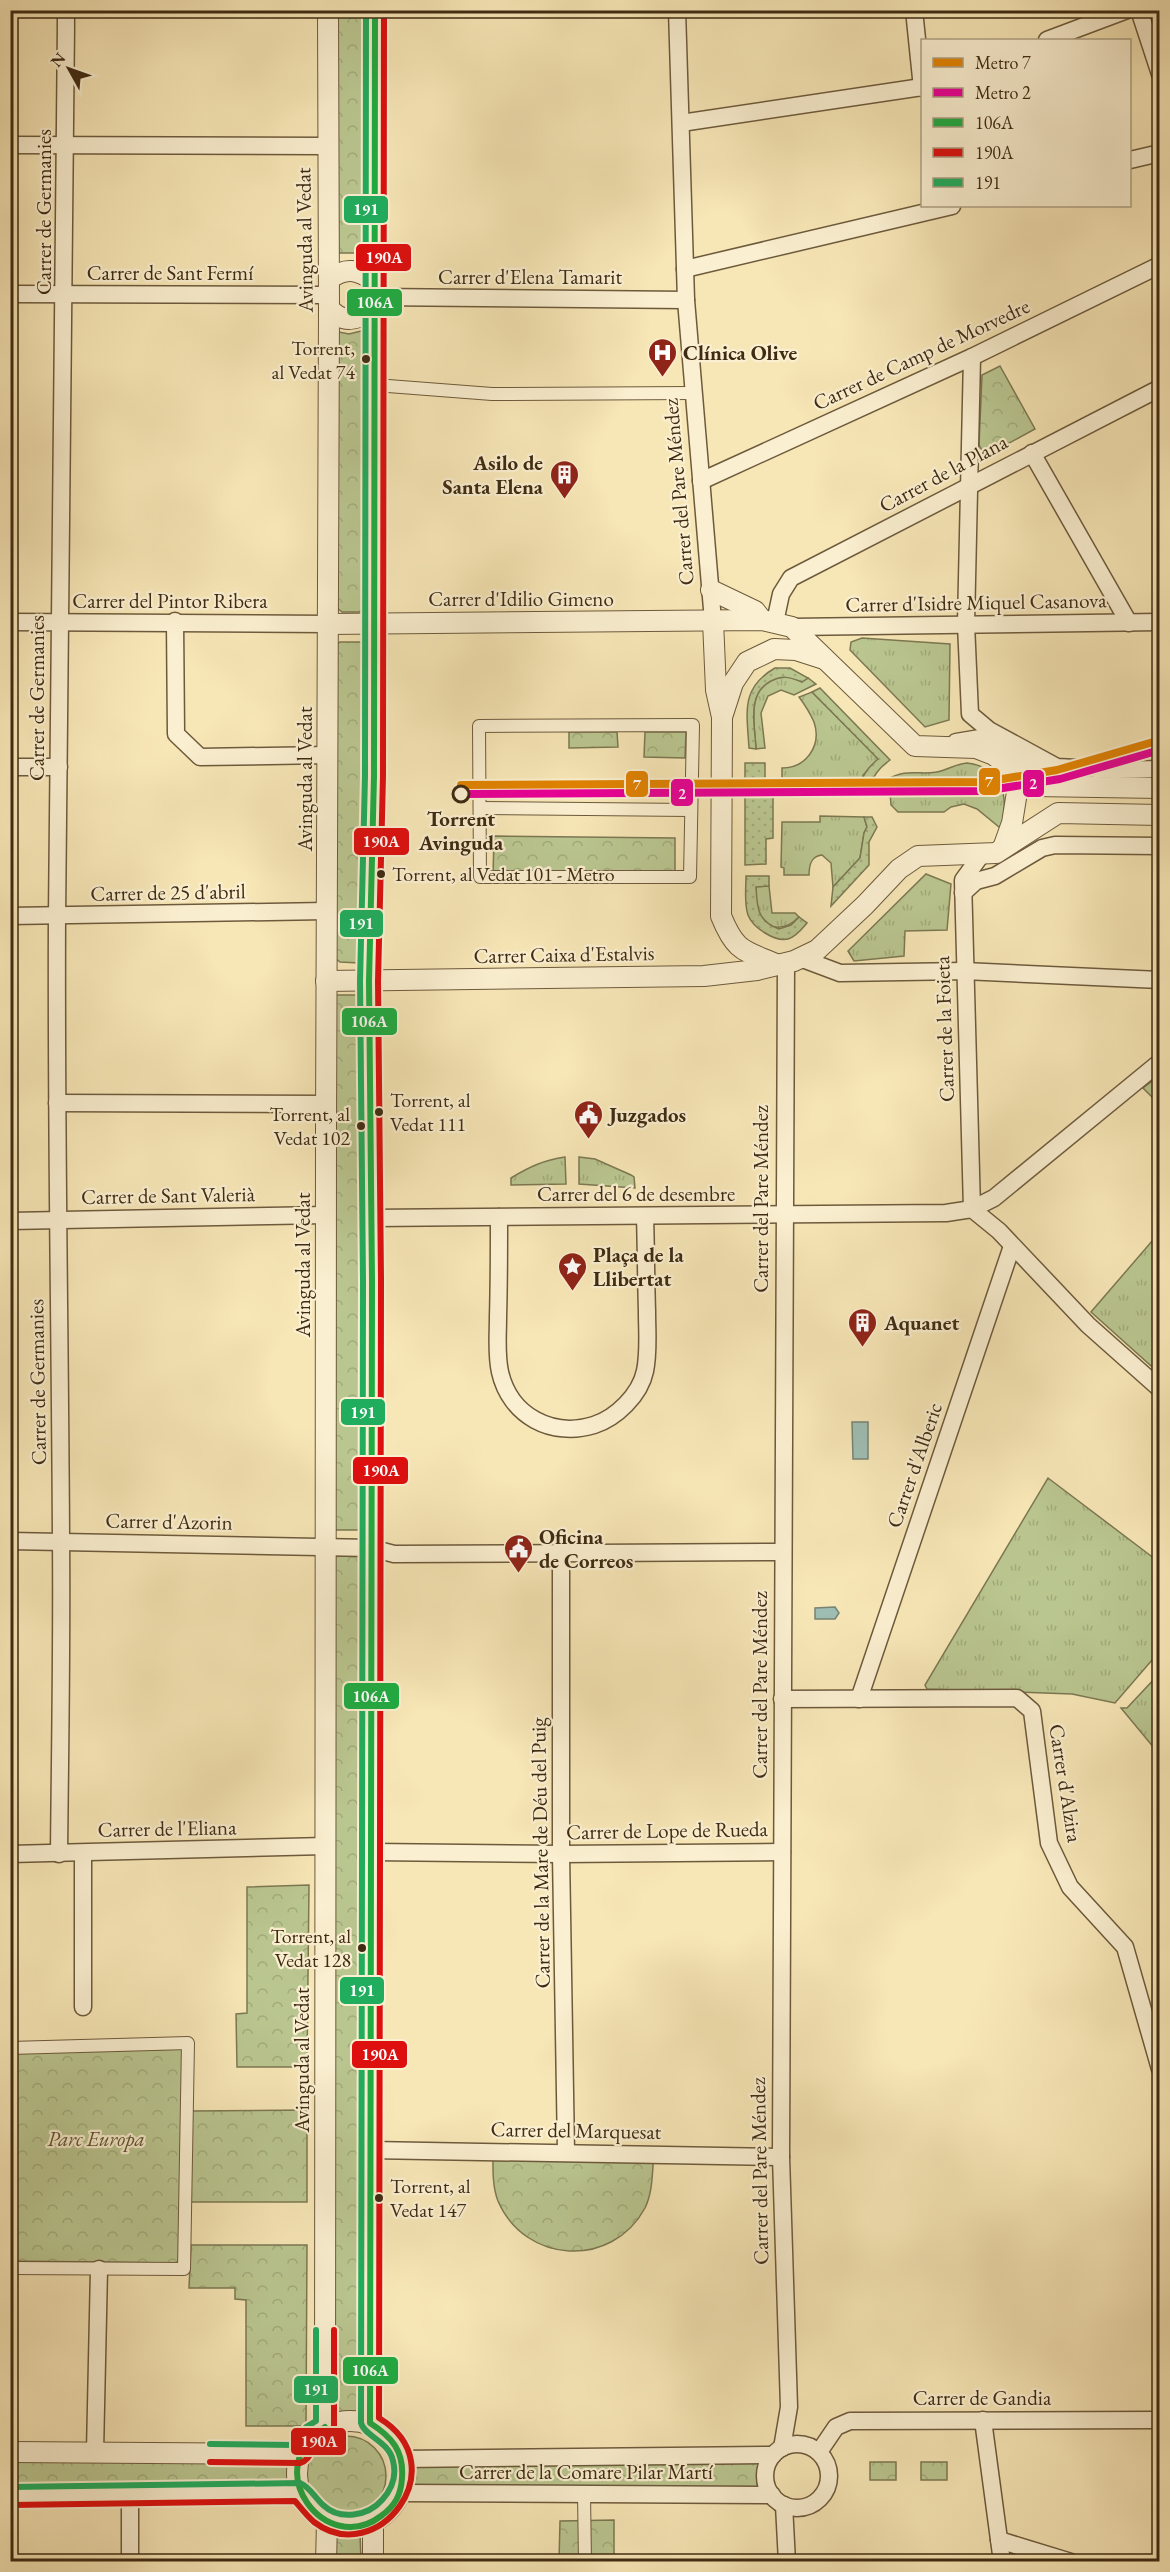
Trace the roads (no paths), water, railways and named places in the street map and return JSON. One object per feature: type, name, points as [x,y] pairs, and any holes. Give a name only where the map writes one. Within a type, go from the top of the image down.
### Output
[{"type":"street","name":"Carrer de Germanies","points":[[59,1854],[62,1541],[57,1220],[57,916],[65,294],[66,10]]},
{"type":"street","name":"Avinguda al Vedat","points":[[325,2427],[328,10]]},
{"type":"street","points":[[370,2423],[372,1218],[369,981],[374,776],[375,10]]},
{"type":"street","name":"Carrer del Pare Méndez","points":[[677,10],[686,300],[711,590],[716,690],[722,717],[721,916],[731,939],[748,953],[788,962],[783,1215],[781,2157],[789,2407],[777,2452]]},
{"type":"street","points":[[914,10],[921,78]]},
{"type":"street","points":[[1050,39],[1127,10]]},
{"type":"street","points":[[1139,10],[1160,74]]},
{"type":"street","points":[[681,123],[921,88]]},
{"type":"street","points":[[10,144],[327,146]]},
{"type":"street","points":[[1131,160],[1160,153]]},
{"type":"street","points":[[685,268],[941,207]]},
{"type":"street","name":"Carrer de Camp de Morvedre","points":[[701,481],[972,357],[1160,265]]},
{"type":"street","points":[[352,270],[360,272],[374,296],[357,319],[349,320],[341,318],[329,294],[344,271],[352,270]]},
{"type":"street","name":"Carrer de Sant Fermí","points":[[10,294],[329,294]]},
{"type":"street","name":"Carrer d'Elena Tamarit","points":[[374,296],[686,300]]},
{"type":"street","points":[[972,357],[966,624],[970,714],[989,730],[1057,767]]},
{"type":"street","points":[[375,385],[492,394],[693,393]]},
{"type":"street","name":"Carrer de la Plana","points":[[776,623],[781,594],[791,578],[1160,388]]},
{"type":"street","points":[[1032,453],[1129,623]]},
{"type":"street","points":[[711,590],[776,623],[830,661],[887,721],[915,746],[976,748],[994,755],[1034,786],[1160,788]]},
{"type":"street","points":[[175,621],[176,734],[200,757],[328,754]]},
{"type":"street","name":"Carrer del Pintor Ribera","points":[[10,622],[175,621],[328,624]]},
{"type":"street","name":"Carrer d'Idilio Gimeno","points":[[328,624],[713,621],[776,623]]},
{"type":"street","name":"Carrer d'Isidre Miquel Casanova","points":[[776,623],[1160,622]]},
{"type":"street","name":"Carrer del Pare Méndez","points":[[722,717],[733,683],[747,662],[774,649],[796,650],[830,661]]},
{"type":"street","points":[[693,725],[690,877],[480,877],[480,808],[479,726],[693,725]]},
{"type":"street","points":[[945,747],[959,740],[980,738],[1030,768],[1160,769]]},
{"type":"street","points":[[1004,762],[1017,792],[1007,845],[1042,849]]},
{"type":"street","points":[[10,767],[58,767]]},
{"type":"street","points":[[480,808],[691,810]]},
{"type":"street","name":"Carrer Caixa d'Estalvis","points":[[326,981],[710,976],[788,962],[817,950],[899,869],[918,856],[996,853],[1058,813],[1160,815]]},
{"type":"street","points":[[963,893],[976,881],[994,876],[1042,849],[1055,845],[1160,846]]},
{"type":"street","name":"Carrer de la Foieta","points":[[972,1209],[963,880],[982,854]]},
{"type":"street","name":"Carrer de 25 d'abril","points":[[10,916],[326,911]]},
{"type":"street","name":"Carrer Caixa d'Estalvis","points":[[788,962],[840,973],[964,971],[1160,980]]},
{"type":"street","points":[[1160,1062],[993,1198],[972,1209],[1012,1245],[1088,1325],[1160,1389]]},
{"type":"street","points":[[57,1103],[326,1104]]},
{"type":"street","name":"Carrer del 6 de desembre","points":[[372,1218],[946,1213],[972,1209]]},
{"type":"street","name":"Carrer de Sant Valerià","points":[[10,1221],[326,1215]]},
{"type":"street","points":[[499,1217],[500,1373],[511,1398],[532,1420],[562,1430],[579,1430],[601,1423],[622,1409],[635,1393],[645,1372],[647,1345],[645,1216]]},
{"type":"street","name":"Carrer d'Alberic","points":[[859,1699],[1012,1245]]},
{"type":"street","name":"Carrer d'Azorin","points":[[10,1541],[326,1548]]},
{"type":"street","points":[[326,1548],[371,1548],[394,1554],[783,1552]]},
{"type":"street","name":"Carrer de la Mare de Déu del Puig","points":[[561,1552],[561,1854],[566,2152]]},
{"type":"street","name":"Carrer d'Alzira","points":[[859,1699],[1017,1698],[1032,1711],[1048,1843],[1070,1887],[1125,1947],[1154,2028],[1160,2069]]},
{"type":"street","points":[[782,1699],[859,1699]]},
{"type":"street","name":"Carrer de l'Eliana","points":[[10,1854],[325,1846]]},
{"type":"street","name":"Carrer de Lope de Rueda","points":[[372,1852],[561,1854],[782,1852]]},
{"type":"street","points":[[83,1853],[83,2007]]},
{"type":"street","points":[[10,2048],[188,2043],[183,2270],[10,2268]]},
{"type":"street","name":"Carrer del Marquesat","points":[[370,2150],[781,2157]]},
{"type":"street","points":[[95,2452],[99,2269]]},
{"type":"street","name":"Carrer del Pare Méndez","points":[[789,2407],[804,2444]]},
{"type":"street","points":[[351,2419],[370,2423],[389,2436],[402,2459],[404,2475],[400,2493],[388,2512],[373,2523],[345,2527],[327,2523],[308,2508],[299,2492],[296,2472],[300,2454],[313,2433],[325,2427],[351,2419]]},
{"type":"street","points":[[983,2420],[1002,2562]]},
{"type":"street","name":"Carrer de Gandia","points":[[819,2452],[836,2427],[850,2421],[1160,2420]]},
{"type":"street","points":[[778,2500],[794,2508],[805,2507],[823,2496],[828,2485],[827,2463],[819,2452],[804,2444],[793,2444],[777,2452],[766,2470],[766,2480],[778,2500],[787,2536],[787,2562]]},
{"type":"street","points":[[10,2452],[300,2454]]},
{"type":"street","name":"Carrer de la Comare Pilar Martí","points":[[402,2459],[777,2452]]},
{"type":"street","points":[[10,2496],[299,2492]]},
{"type":"street","name":"Carrer de la Comare Pilar Martí","points":[[400,2493],[584,2493],[778,2500]]},
{"type":"street","points":[[584,2493],[585,2562]]},
{"type":"street","points":[[130,2495],[130,2562]]},
{"type":"street","points":[[787,2536],[805,2507]]},
{"type":"street","points":[[326,2562],[327,2523]]},
{"type":"street","points":[[373,2523],[373,2562]]},
{"type":"street","points":[[999,2540],[1071,2562]]},
{"type":"water","points":[[852,1422],[868,1422],[868,1459],[853,1459]]},
{"type":"water","points":[[835,1607],[839,1613],[835,1619],[815,1619],[815,1608]]},
{"type":"metro line","name":"7","points":[[461,785],[984,782],[1057,770],[1160,740]]},
{"type":"metro line","name":"2","points":[[461,794],[984,791],[1060,779],[1160,750]]},
{"type":"place","name":"Torrent, al Vedat 74","points":[[366,359]]},
{"type":"place","name":"Clínica Olive","points":[[662,378]]},
{"type":"place","name":"Asilo de Santa Elena","points":[[564,500]]},
{"type":"place","name":"Torrent Avinguda","points":[[461,794]]},
{"type":"place","name":"Torrent, al Vedat 101 - Metro","points":[[381,874]]},
{"type":"place","name":"Torrent, al Vedat 111","points":[[379,1112]]},
{"type":"place","name":"Torrent, al Vedat 102","points":[[361,1126]]},
{"type":"place","name":"Juzgados","points":[[588,1140]]},
{"type":"place","name":"Plaça de la Llibertat","points":[[572,1292]]},
{"type":"place","name":"Aquanet","points":[[863,1348]]},
{"type":"place","name":"Oficina de Correos","points":[[518,1574]]},
{"type":"place","name":"Torrent, al Vedat 128","points":[[362,1948]]},
{"type":"place","name":"Torrent, al Vedat 147","points":[[379,2198]]},
{"type":"park label","name":"Parc Europa","points":[[96,2138]]}]
